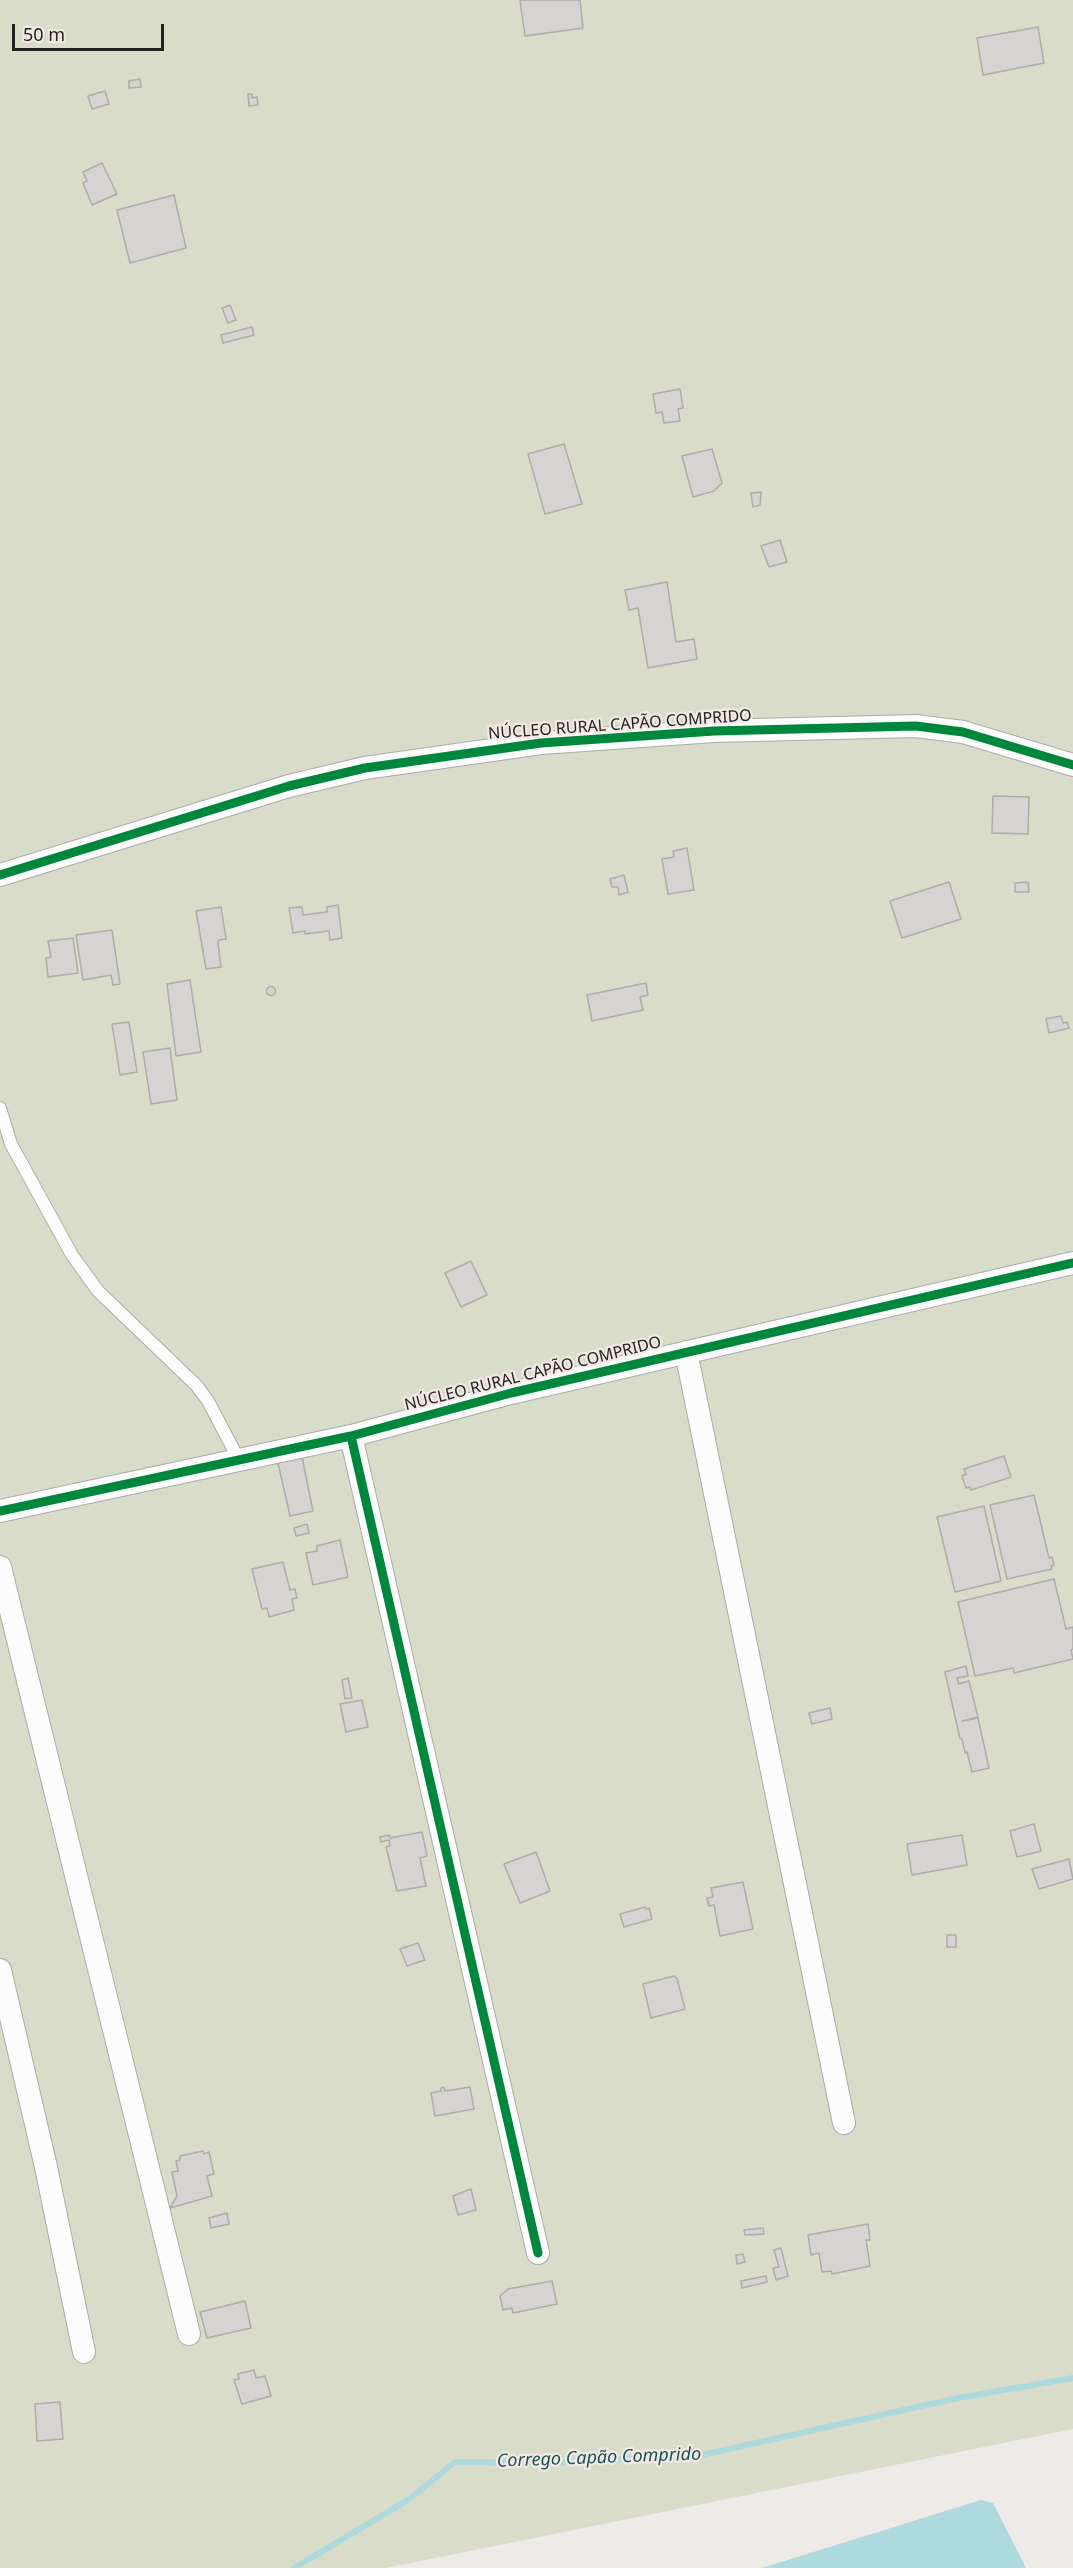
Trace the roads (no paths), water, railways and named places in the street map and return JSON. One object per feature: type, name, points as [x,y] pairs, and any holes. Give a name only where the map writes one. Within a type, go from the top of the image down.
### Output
[{"type":"street","name":"NÚCLEO RURAL CAPÃO COMPRIDO","points":[[0,875],[289,786],[364,768],[541,742],[815,726],[916,726],[963,732],[1073,765]]},
{"type":"street","name":"NÚCLEO RURAL CAPÃO COMPRIDO","points":[[0,1511],[351,1436],[511,1393],[1073,1263]]},
{"type":"street","points":[[686,1352],[844,2122]]},
{"type":"street","points":[[351,1436],[538,2253]]},
{"type":"street","points":[[0,1567],[189,2334]]},
{"type":"street","points":[[0,1970],[46,2167],[84,2352]]},
{"type":"lane","points":[[0,1108],[11,1144],[72,1255],[98,1291],[197,1386],[208,1401],[239,1460]]},
{"type":"water","points":[[981,2500],[993,2503],[1026,2568],[762,2568]]},
{"type":"waterway","name":"Corrego Capão Comprido","points":[[294,2568],[408,2500],[455,2462],[545,2463],[702,2455],[953,2399],[1073,2378]]}]
